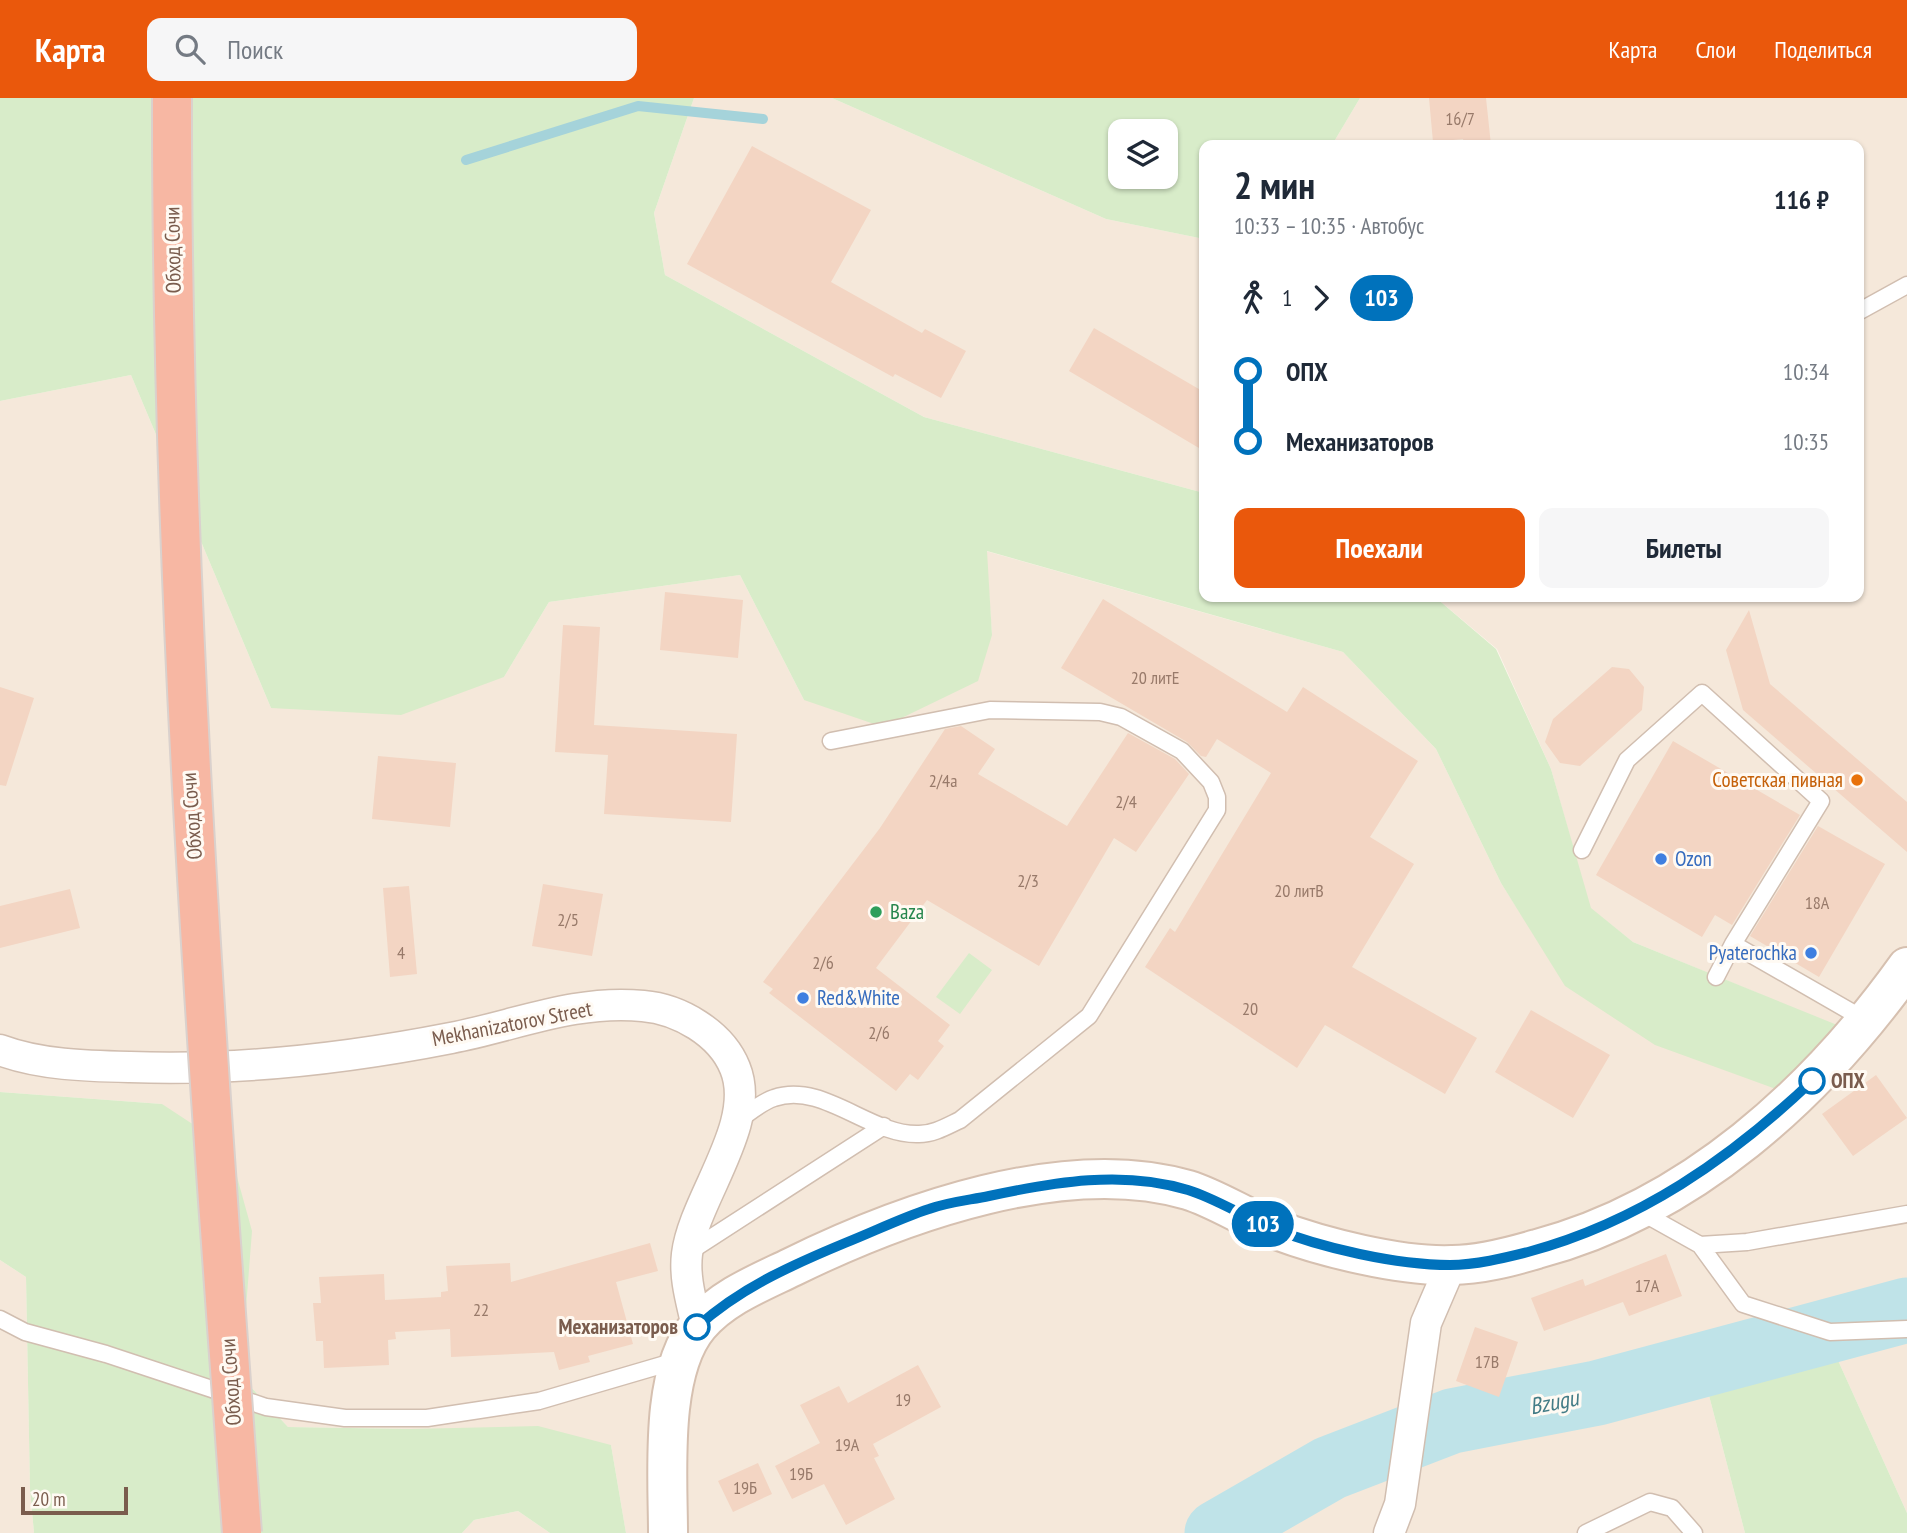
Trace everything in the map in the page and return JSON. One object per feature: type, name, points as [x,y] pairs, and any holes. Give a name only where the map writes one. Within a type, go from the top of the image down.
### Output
[{"type":"highway","name":"Обход Сочи","points":[[172,98],[172,243],[186,722],[242,1533]]},
{"type":"street","points":[[668,1533],[668,1419],[689,1343],[726,1301],[813,1256],[932,1208],[1054,1182],[1123,1180],[1188,1190],[1274,1229],[1339,1250],[1451,1265],[1504,1258],[1572,1240],[1638,1211],[1710,1166],[1768,1122],[1868,1022],[1907,967]]},
{"type":"street","name":"Mekhanizatorov Street","points":[[0,1050],[23,1058],[86,1065],[206,1070],[299,1063],[452,1038],[581,1006],[644,1006],[680,1015],[705,1030],[722,1048],[735,1068],[739,1091],[737,1121],[701,1209],[687,1253],[689,1343]]},
{"type":"street","points":[[1389,1533],[1400,1504],[1426,1323],[1451,1265]]},
{"type":"lane","points":[[1864,309],[1907,285]]},
{"type":"lane","points":[[1582,850],[1627,760],[1702,693],[1821,801],[1732,944],[1716,977]]},
{"type":"lane","points":[[737,1121],[773,1098],[797,1095],[884,1126],[919,1134],[937,1131],[960,1120],[1089,1016],[1214,819],[1217,797],[1211,782],[1182,751],[1121,717],[1100,712],[990,710],[831,741]]},
{"type":"lane","points":[[1732,944],[1868,1022]]},
{"type":"lane","points":[[687,1253],[884,1126]]},
{"type":"lane","points":[[1638,1211],[1700,1245],[1743,1304],[1830,1332],[1907,1329]]},
{"type":"lane","points":[[1700,1245],[1747,1242],[1907,1214]]},
{"type":"lane","points":[[0,1319],[25,1332],[106,1354],[266,1407],[345,1418],[427,1418],[538,1401],[689,1343]]},
{"type":"lane","points":[[1586,1533],[1650,1502],[1672,1508],[1694,1533]]},
{"type":"shaded area","points":[[694,98],[832,98],[1106,219],[1199,238],[1199,492],[924,417],[665,275],[654,213]]},
{"type":"shaded area","points":[[1360,98],[1907,98],[1907,1513],[1822,1325],[1695,1342],[1745,1533],[626,1533],[611,1445],[410,1429],[288,1427],[249,1385],[162,1104],[0,1092],[0,401],[131,375],[271,708],[504,677],[549,602],[740,575],[804,700],[992,635],[986,551],[1343,652],[1436,749],[1501,883],[1522,916],[1760,994],[1633,942],[1590,908],[1551,769],[1497,649],[1441,602],[1864,602],[1864,140],[1335,140]]},
{"type":"shaded area","points":[[0,1260],[26,1277],[30,1489],[34,1533],[0,1533]]},
{"type":"shaded area","points":[[518,1511],[550,1533],[462,1533],[474,1520]]},
{"type":"green space","points":[[0,98],[694,98],[654,213],[665,275],[924,417],[1199,492],[1199,602],[1441,602],[1496,649],[1551,769],[1591,908],[1633,942],[1847,1029],[1787,1093],[1655,1045],[1565,986],[1501,883],[1436,749],[1343,652],[987,551],[992,635],[978,681],[883,727],[804,700],[740,575],[549,602],[504,677],[401,715],[271,708],[131,375],[0,401]]},
{"type":"green space","points":[[832,98],[1360,98],[1335,140],[1199,140],[1199,238],[1106,219]]},
{"type":"green space","points":[[969,953],[992,970],[960,1014],[936,997]]},
{"type":"green space","points":[[0,1092],[162,1104],[229,1148],[252,1231],[245,1321],[249,1385],[288,1427],[410,1429],[538,1426],[611,1445],[626,1533],[550,1533],[518,1511],[474,1520],[462,1533],[34,1533],[30,1489],[26,1277],[0,1260]]},
{"type":"green space","points":[[1822,1325],[1907,1513],[1907,1533],[1745,1533],[1695,1342]]},
{"type":"building","points":[[1429,98],[1486,98],[1490,140],[1433,140]]},
{"type":"building","points":[[752,146],[871,210],[831,282],[922,333],[925,329],[966,351],[941,398],[895,374],[893,377],[687,264]]},
{"type":"building","points":[[1094,328],[1199,389],[1199,448],[1069,371]]},
{"type":"building","points":[[665,592],[743,600],[738,658],[660,650]]},
{"type":"building","points":[[1103,599],[1287,712],[1303,687],[1418,761],[1370,837],[1414,864],[1352,967],[1477,1038],[1445,1094],[1325,1025],[1297,1068],[1145,967],[1170,928],[1175,932],[1271,773],[1217,739],[1206,757],[1201,756],[1187,742],[1061,668]]},
{"type":"building","points":[[1749,610],[1770,684],[1907,802],[1907,852],[1743,710],[1726,650]]},
{"type":"building","points":[[563,625],[600,627],[594,725],[737,734],[731,822],[604,814],[608,755],[555,752]]},
{"type":"building","points":[[1612,667],[1629,669],[1644,687],[1642,710],[1580,766],[1560,763],[1545,742],[1553,719]]},
{"type":"building","points":[[0,687],[34,698],[6,786],[0,785]]},
{"type":"building","points":[[961,726],[995,749],[978,774],[1067,826],[1128,733],[1175,759],[1189,774],[1136,852],[1114,838],[1039,966],[927,900],[876,968],[950,1025],[938,1041],[944,1046],[918,1080],[910,1074],[896,1091],[769,993],[773,989],[763,982],[880,828],[945,729]]},
{"type":"building","points":[[1673,741],[1800,815],[1732,925],[1715,915],[1702,937],[1596,875]]},
{"type":"building","points":[[378,756],[456,763],[450,827],[372,819]]},
{"type":"building","points":[[1818,826],[1885,864],[1819,977],[1750,936]]},
{"type":"building","points":[[543,884],[603,894],[592,956],[532,946]]},
{"type":"building","points":[[409,886],[417,974],[390,977],[383,888]]},
{"type":"building","points":[[70,889],[80,928],[0,948],[0,906]]},
{"type":"building","points":[[1531,1010],[1610,1055],[1573,1118],[1495,1072]]},
{"type":"building","points":[[1876,1075],[1907,1118],[1853,1156],[1822,1114]]},
{"type":"building","points":[[650,1243],[658,1271],[616,1282],[633,1344],[588,1356],[590,1362],[559,1370],[554,1352],[451,1357],[450,1329],[395,1332],[396,1339],[388,1340],[389,1365],[324,1368],[323,1341],[316,1341],[313,1303],[321,1303],[319,1277],[384,1274],[385,1300],[441,1297],[441,1292],[448,1291],[446,1266],[510,1263],[511,1282]]},
{"type":"building","points":[[1666,1254],[1682,1296],[1629,1316],[1623,1302],[1544,1331],[1531,1298],[1583,1279],[1585,1286]]},
{"type":"building","points":[[1475,1327],[1518,1342],[1499,1397],[1456,1381]]},
{"type":"building","points":[[918,1365],[941,1407],[873,1444],[879,1456],[874,1458],[895,1499],[846,1525],[824,1484],[792,1499],[775,1466],[820,1443],[800,1405],[839,1386],[848,1403]]},
{"type":"building","points":[[758,1463],[772,1494],[733,1512],[718,1481]]},
{"type":"waterway","points":[[466,160],[638,106],[763,119]]},
{"type":"waterway","name":"Bzugu","points":[[1217,1533],[1330,1468],[1452,1421],[1597,1393],[1907,1310]]},
{"type":"bus line","name":"103","points":[[697,1327],[726,1301],[758,1283],[813,1256],[908,1217],[932,1208],[1054,1182],[1123,1180],[1188,1190],[1274,1229],[1339,1250],[1451,1265],[1504,1258],[1572,1240],[1638,1211],[1710,1166],[1768,1122],[1812,1081]]},
{"type":"place","name":"Советская пивная","points":[[1857,780]]},
{"type":"place","name":"Ozon","points":[[1661,859]]},
{"type":"place","name":"Baza","points":[[876,912]]},
{"type":"place","name":"Pyaterochka","points":[[1811,953]]},
{"type":"place","name":"Red&White","points":[[803,998]]},
{"type":"place","name":"ОПХ","points":[[1812,1081]]},
{"type":"place","name":"Механизаторов","points":[[697,1327]]}]
